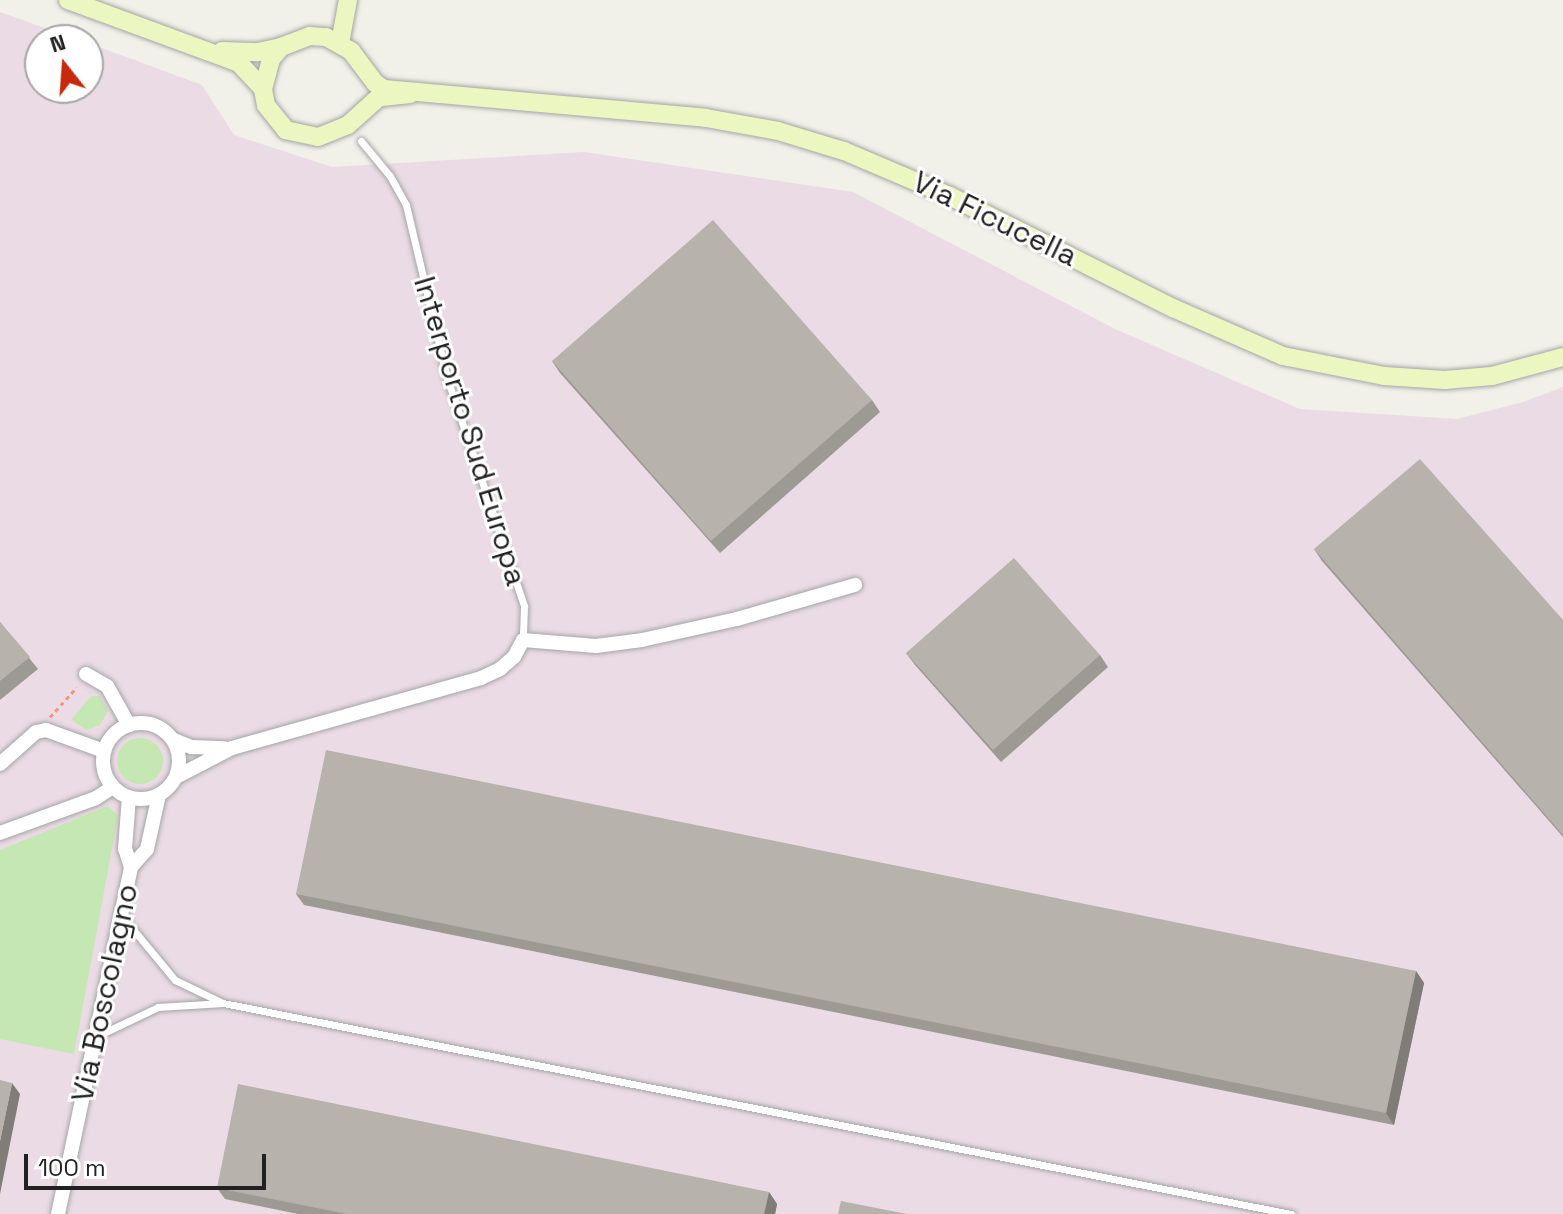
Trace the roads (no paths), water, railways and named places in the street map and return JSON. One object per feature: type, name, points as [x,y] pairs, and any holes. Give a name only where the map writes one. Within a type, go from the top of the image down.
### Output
[{"type":"street","points":[[68,0],[208,49],[258,52],[310,36],[340,43],[348,0]]},
{"type":"street","name":"Via Ficucella","points":[[340,43],[384,89],[410,94],[651,112],[778,131],[889,169],[1245,341],[1328,367],[1384,376],[1445,380],[1492,376],[1563,357]]},
{"type":"street","points":[[263,89],[265,73],[281,47]]},
{"type":"street","name":"Via Ficucella","points":[[208,49],[239,63],[263,89],[274,119],[301,136],[334,133],[379,97],[410,94]]},
{"type":"street","points":[[356,115],[365,90],[359,63]]},
{"type":"street","points":[[232,748],[191,747],[174,740],[154,725],[129,725],[109,740],[104,751],[106,777],[113,787],[129,797],[147,799],[159,795],[176,777],[232,748],[481,678],[500,669],[514,657],[523,640],[596,646],[642,640],[737,619],[855,585]]},
{"type":"street","points":[[86,674],[107,686],[129,725]]},
{"type":"street","points":[[0,764],[36,732],[54,731],[104,751]]},
{"type":"street","points":[[174,740],[179,752],[176,777]]},
{"type":"street","points":[[0,833],[96,798],[113,787]]},
{"type":"street","name":"Via Boscolagno","points":[[131,867],[147,849],[159,795]]},
{"type":"street","name":"Via Boscolagno","points":[[58,1214],[131,867],[125,849],[129,797]]},
{"type":"lane","name":"Interporto Sud Europa","points":[[361,141],[390,176],[406,205],[443,365],[524,606],[523,640]]},
{"type":"lane","points":[[122,916],[175,980],[223,1003],[1291,1214]]},
{"type":"lane","points":[[97,1036],[158,1007],[223,1003]]}]
